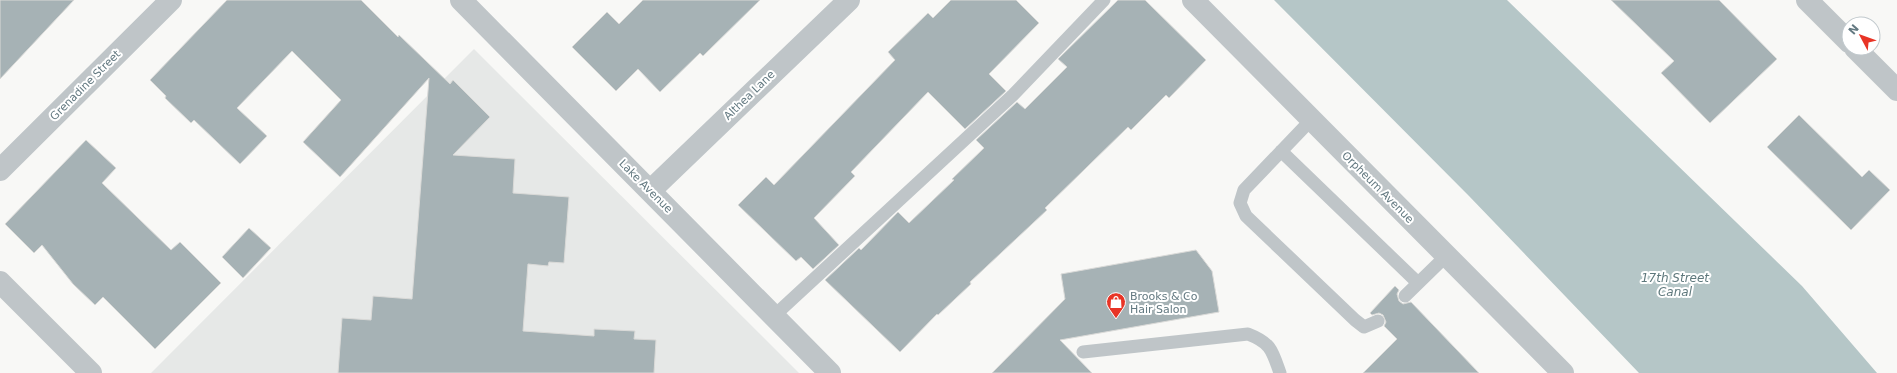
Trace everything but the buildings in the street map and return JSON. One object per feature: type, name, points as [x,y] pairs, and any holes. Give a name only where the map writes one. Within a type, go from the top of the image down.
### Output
[{"type":"street","name":"Grenadine Street","points":[[0,170],[171,0]]},
{"type":"street","name":"Lake Avenue","points":[[461,0],[775,315],[830,373]]},
{"type":"street","name":"Althea Lane","points":[[650,191],[849,0]]},
{"type":"street","name":"Orpheum Avenue","points":[[1193,0],[1563,373]]},
{"type":"street","points":[[1807,0],[1841,34]]},
{"type":"street","points":[[1863,56],[1897,90]]},
{"type":"street","points":[[0,282],[90,373]]},
{"type":"lane","points":[[775,315],[1013,95],[1104,0]]},
{"type":"lane","points":[[1311,120],[1244,190],[1240,203],[1246,216],[1355,320],[1364,327],[1378,321]]},
{"type":"lane","points":[[1281,151],[1418,283]]},
{"type":"lane","points":[[1405,296],[1446,256]]},
{"type":"lane","points":[[1083,352],[1248,334],[1263,340],[1272,352],[1280,373]]},
{"type":"shaded area","points":[[474,49],[799,373],[151,373]]},
{"type":"water","name":"17th Street Canal","points":[[1274,0],[1507,0],[1802,286],[1877,373],[1639,373],[1469,196]]},
{"type":"place","name":"Brooks & Co Hair Salon","points":[[1116,319]]}]
